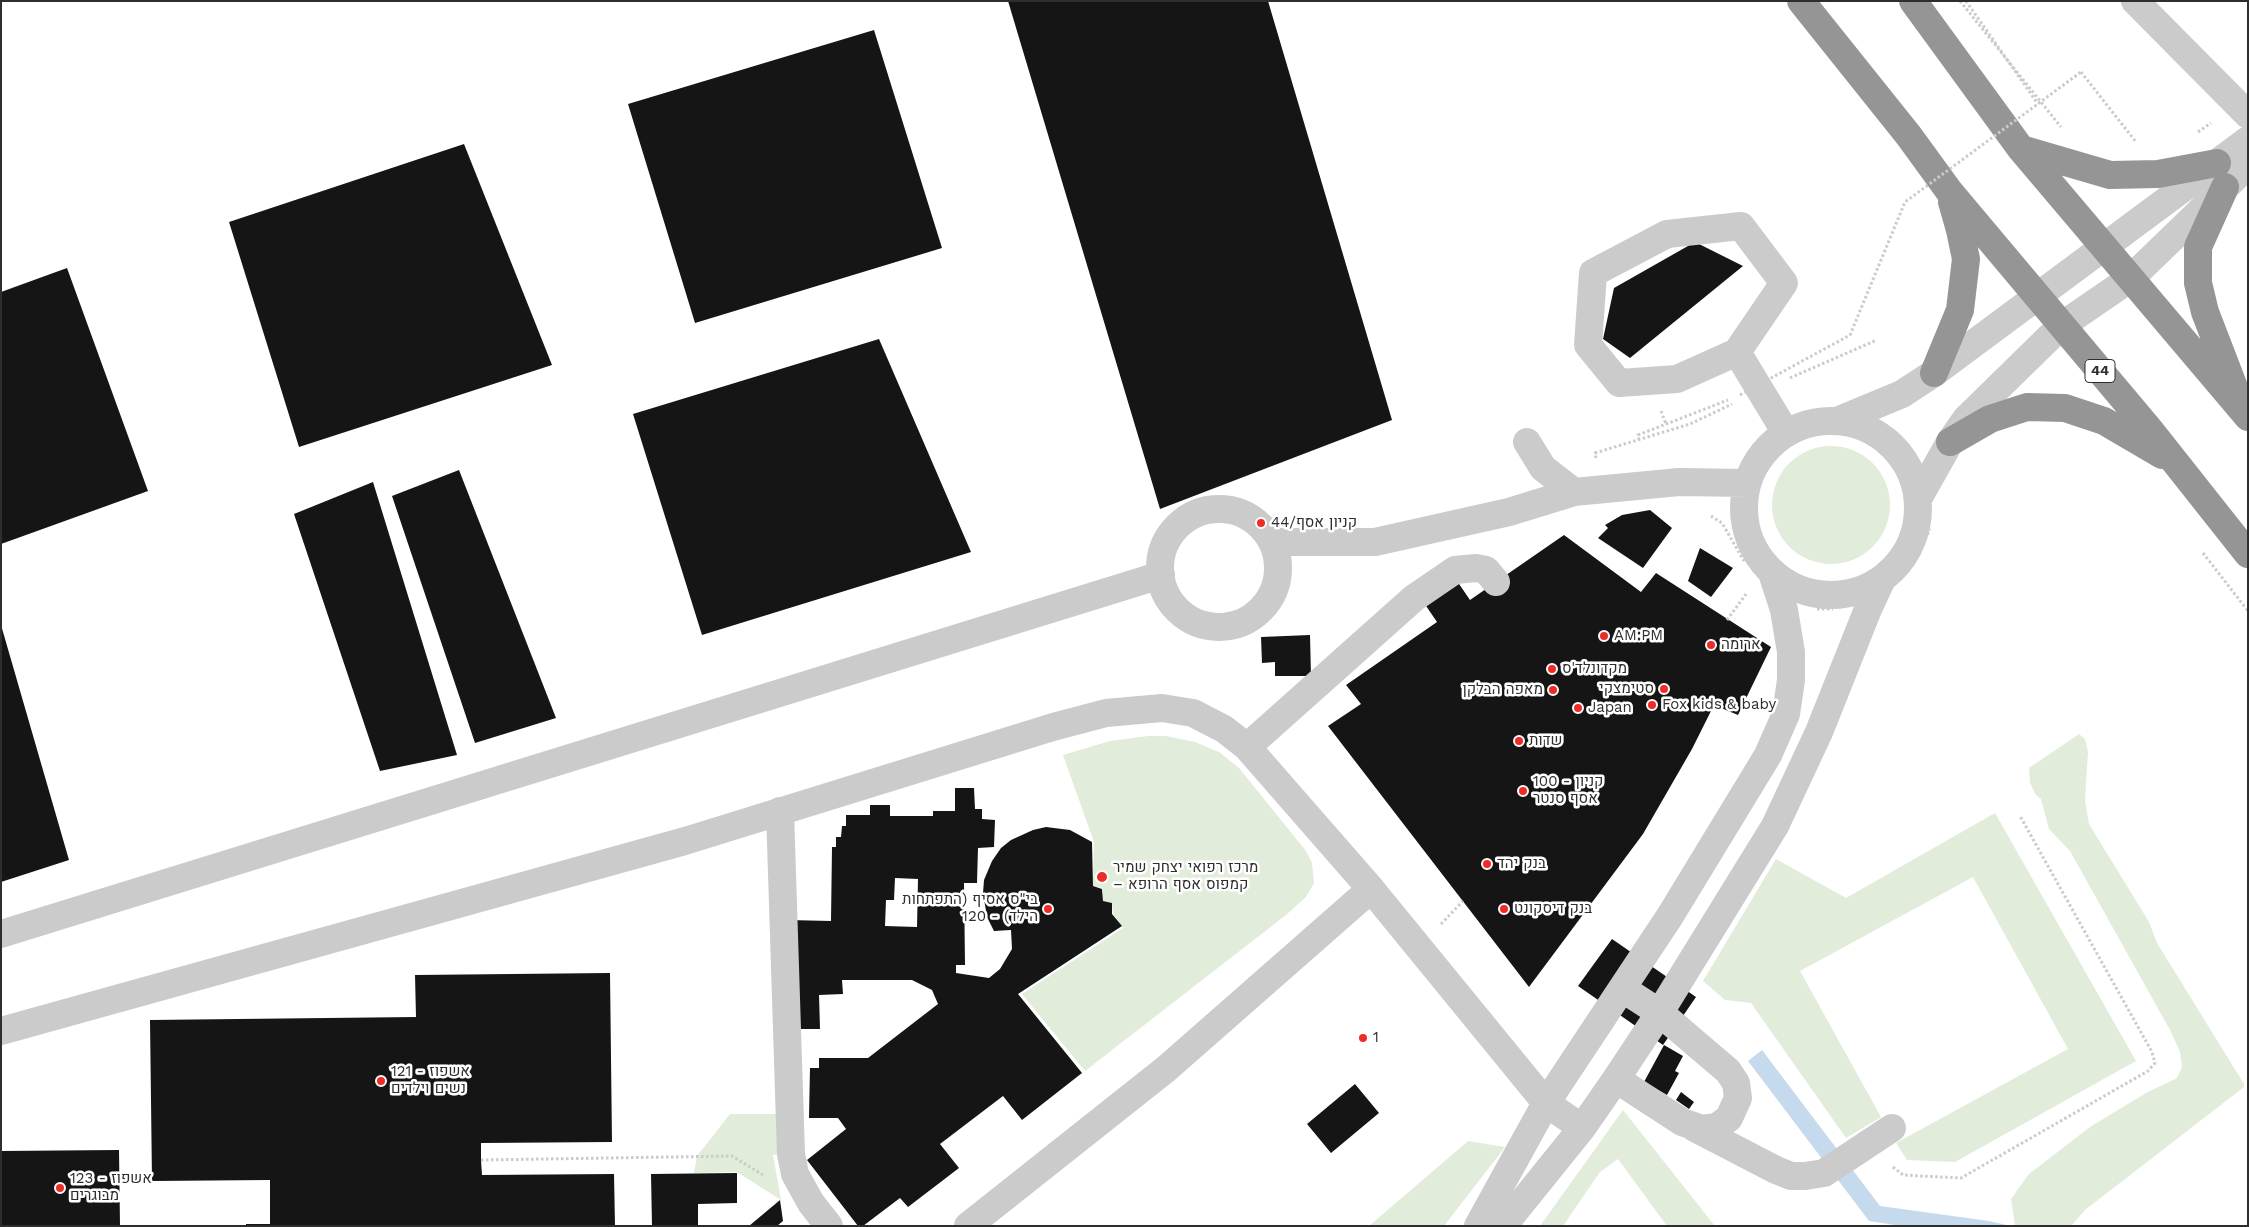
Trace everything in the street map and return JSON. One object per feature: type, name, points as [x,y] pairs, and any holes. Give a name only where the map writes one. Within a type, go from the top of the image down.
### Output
[{"type":"highway","name":"44","points":[[1801,1],[1909,136],[1948,191],[2178,465],[2248,554]]},
{"type":"highway","points":[[1913,1],[2021,149],[2245,413]]},
{"type":"highway","points":[[2021,149],[2110,174],[2221,175],[2198,247],[2198,283],[2206,312],[2245,413]]},
{"type":"highway","points":[[1934,373],[1960,310],[1966,259],[1960,230],[1948,191]]},
{"type":"highway","points":[[1950,442],[1990,419],[2027,407],[2065,408],[2104,421],[2178,465]]},
{"type":"street","points":[[2135,1],[2242,109]]},
{"type":"street","points":[[1918,499],[1950,442],[1966,419],[2061,326],[2131,278],[2221,175],[2248,140]]},
{"type":"street","points":[[1837,421],[1902,394],[1934,373],[2104,247],[2221,175],[2248,165]]},
{"type":"street","points":[[1741,226],[1784,283],[1737,352],[1677,379],[1619,383],[1588,345],[1593,273],[1667,234],[1741,226]]},
{"type":"street","points":[[1737,352],[1752,395],[1786,433]]},
{"type":"street","points":[[1837,421],[1861,426],[1892,445],[1907,464],[1916,487],[1918,522],[1911,544],[1899,563],[1882,579],[1856,592],[1826,595],[1797,588],[1772,573],[1758,557],[1749,538],[1744,511],[1747,483],[1758,460],[1766,449],[1786,433],[1811,423],[1837,421]]},
{"type":"street","points":[[1527,442],[1543,468],[1574,492]]},
{"type":"street","points":[[1272,542],[1375,542],[1510,512],[1574,492],[1679,482],[1747,483]]},
{"type":"street","points":[[1225,509],[1243,514],[1259,524],[1272,542],[1277,555],[1278,574],[1273,594],[1261,610],[1244,621],[1224,627],[1204,625],[1185,616],[1171,601],[1162,583],[1160,563],[1165,545],[1175,529],[1189,517],[1206,510],[1225,509]]},
{"type":"street","points":[[1246,746],[1414,598],[1455,570],[1476,568],[1486,570],[1496,582]]},
{"type":"street","points":[[1478,1226],[1546,1103],[1623,989],[1768,755],[1786,714],[1791,680],[1791,652],[1784,610],[1772,573]]},
{"type":"street","points":[[1,934],[1161,575]]},
{"type":"street","points":[[1503,1226],[1582,1128],[1616,1079],[1660,1013],[1775,826],[1818,732],[1882,579]]},
{"type":"street","points":[[1,1032],[685,841],[1053,727],[1106,713],[1143,708],[1162,708],[1193,713],[1224,728],[1246,746],[1371,888],[1546,1103],[1582,1128]]},
{"type":"street","points":[[780,811],[791,1154],[795,1174],[811,1203],[829,1226]]},
{"type":"street","points":[[968,1226],[1166,1069],[1371,888]]},
{"type":"street","points":[[1623,989],[1660,1013],[1728,1071],[1736,1083],[1738,1098],[1734,1112],[1729,1118],[1717,1127],[1702,1130],[1695,1128]]},
{"type":"street","points":[[1616,1079],[1682,1122],[1791,1176],[1824,1172],[1892,1128]]},
{"type":"path","points":[[1960,1],[2064,130]]},
{"type":"path","points":[[1966,1],[2038,104]]},
{"type":"path","points":[[1640,440],[1638,435],[1740,395],[1850,334],[1905,202],[2081,72],[2141,148]]},
{"type":"path","points":[[2194,134],[2242,109]]},
{"type":"path","points":[[1752,395],[1877,340]]},
{"type":"path","points":[[1602,489],[1595,453],[1690,424],[1734,403]]},
{"type":"path","points":[[1659,408],[1666,424]]},
{"type":"path","points":[[1708,514],[1722,523],[1739,555],[1746,563]]},
{"type":"path","points":[[1909,569],[1915,562],[1931,528]]},
{"type":"path","points":[[2200,550],[2248,611]]},
{"type":"path","points":[[1727,620],[1748,592]]},
{"type":"path","points":[[1784,610],[1868,609]]},
{"type":"path","points":[[1860,1149],[1903,1175],[1961,1178],[2148,1071],[2155,1063],[2152,1052],[2020,816]]},
{"type":"path","points":[[481,1160],[732,1156],[811,1203]]},
{"type":"green space","points":[[1831,446],[1854,450],[1873,463],[1886,482],[1890,505],[1886,528],[1873,547],[1854,560],[1831,564],[1808,560],[1789,547],[1776,528],[1772,505],[1776,482],[1789,463],[1808,450]]},
{"type":"green space","points":[[2079,734],[2085,739],[2088,752],[2085,800],[2089,824],[2149,922],[2157,943],[2244,1084],[2244,1087],[2085,1210],[2071,1226],[2015,1226],[2011,1199],[2029,1174],[2090,1127],[2146,1093],[2177,1078],[2182,1067],[2180,1052],[2170,1030],[2070,851],[2049,829],[2041,799],[2036,795],[2030,783],[2029,768]]},
{"type":"green space","points":[[1148,736],[1166,736],[1195,742],[1219,752],[1239,768],[1306,851],[1312,863],[1314,883],[1306,897],[1286,915],[1085,1071],[1022,994],[1123,928],[1113,914],[1112,903],[1103,901],[1103,888],[1093,886],[1094,842],[1063,755],[1110,741]]},
{"type":"green space","points":[[1995,813],[2136,1061],[1955,1162],[1907,1160],[1896,1143],[2068,1049],[1973,877],[1800,971],[1881,1117],[1846,1138],[1751,1003],[1725,1000],[1703,981],[1776,859],[1846,898]]},
{"type":"green space","points":[[1623,1110],[1715,1226],[1667,1226],[1618,1159],[1600,1172],[1563,1226],[1540,1226]]},
{"type":"green space","points":[[730,1114],[782,1114],[784,1154],[773,1155],[781,1200],[737,1172],[694,1173],[697,1156]]},
{"type":"green space","points":[[1468,1141],[1505,1147],[1444,1226],[1369,1226]]},
{"type":"water","points":[[1762,1050],[1880,1206],[1989,1221],[2011,1226],[1901,1226],[1869,1221],[1748,1061]]},
{"type":"building","points":[[1008,1],[1268,1],[1392,420],[1160,509]]},
{"type":"building","points":[[874,30],[942,248],[695,323],[628,104]]},
{"type":"building","points":[[464,144],[552,365],[299,447],[229,222]]},
{"type":"building","points":[[1695,242],[1743,266],[1630,358],[1603,339],[1614,288]]},
{"type":"building","points":[[67,268],[148,491],[1,544],[1,292]]},
{"type":"building","points":[[879,339],[971,552],[702,635],[633,414]]},
{"type":"building","points":[[459,470],[556,718],[475,743],[392,496]]},
{"type":"building","points":[[373,482],[457,755],[380,771],[294,514]]},
{"type":"building","points":[[1650,510],[1672,528],[1643,568],[1598,538],[1608,528],[1605,525],[1622,515]]},
{"type":"building","name":"100 - קניון אסף סנטר","points":[[1564,535],[1641,592],[1656,573],[1771,647],[1738,715],[1714,705],[1692,749],[1643,834],[1529,987],[1328,726],[1361,704],[1346,685],[1437,622],[1422,600],[1455,578],[1470,600]]},
{"type":"building","points":[[1700,548],[1733,568],[1711,597],[1688,581]]},
{"type":"building","points":[[1,625],[69,860],[1,882]]},
{"type":"building","points":[[1310,635],[1311,676],[1275,676],[1275,662],[1262,663],[1261,637]]},
{"type":"building","points":[[955,788],[974,788],[975,809],[982,809],[982,819],[995,820],[994,847],[978,848],[977,883],[964,883],[965,965],[956,965],[956,973],[989,978],[1000,969],[1012,949],[1011,930],[994,931],[987,917],[983,893],[984,880],[992,861],[1001,848],[1011,840],[1033,830],[1046,827],[1070,830],[1092,842],[1093,886],[1102,889],[1103,901],[1112,903],[1112,914],[1122,926],[1018,994],[1082,1073],[1022,1120],[1003,1096],[940,1144],[959,1168],[908,1207],[900,1198],[863,1226],[858,1226],[807,1160],[846,1129],[838,1118],[809,1118],[810,1068],[819,1068],[819,1058],[868,1058],[938,1004],[932,990],[912,980],[842,980],[843,994],[819,995],[820,1029],[797,1029],[788,920],[831,921],[832,847],[836,847],[836,837],[841,837],[842,826],[846,826],[846,815],[870,815],[870,805],[890,805],[890,816],[933,816],[933,811],[955,811]],"holes":[[[895,878],[918,879],[917,927],[885,926],[886,900],[894,900]]]},
{"type":"building","points":[[1612,939],[1696,997],[1663,1045],[1578,986]]},
{"type":"building","name":"121 - אשפוז נשים וילדים","points":[[610,973],[612,1142],[481,1143],[481,1160],[482,1175],[614,1174],[615,1226],[246,1226],[246,1224],[270,1224],[270,1180],[152,1181],[150,1020],[416,1017],[415,975]]},
{"type":"building","points":[[1664,1045],[1683,1056],[1675,1071],[1679,1073],[1667,1095],[1644,1082]]},
{"type":"building","points":[[1355,1084],[1379,1113],[1331,1153],[1307,1124]]},
{"type":"building","points":[[1681,1092],[1694,1102],[1689,1109],[1676,1100]]},
{"type":"building","name":"123 - אשפוז מבוגרים","points":[[119,1150],[120,1226],[1,1226],[1,1151]]},
{"type":"building","points":[[737,1173],[737,1203],[698,1204],[698,1226],[652,1226],[651,1174]]},
{"type":"building","points":[[780,1200],[783,1221],[777,1226],[749,1226]]},
{"type":"place","name":"קניון אסף/44","points":[[1261,523]]},
{"type":"place","name":"AM:PM","points":[[1604,636]]},
{"type":"place","name":"ארומה","points":[[1711,645]]},
{"type":"place","name":"מקדונלד'ס","points":[[1552,669]]},
{"type":"place","name":"סטימצקי","points":[[1664,689]]},
{"type":"place","name":"מאפה הבלקן","points":[[1553,690]]},
{"type":"place","name":"Fox kids & baby","points":[[1652,705]]},
{"type":"place","name":"Japan","points":[[1578,708]]},
{"type":"place","name":"שדות","points":[[1519,741]]},
{"type":"place","name":"100 - קניון אסף סנטר","points":[[1523,791]]},
{"type":"place","name":"בנק יהד","points":[[1487,864]]},
{"type":"place","name":"מרכז רפואי יצחק שמיר – קמפוס אסף הרופא","points":[[1102,877]]},
{"type":"place","name":"בי\"ס אסיף (התפתחות הילד) - 120","points":[[1048,909]]},
{"type":"place","name":"בנק דיסקונט","points":[[1504,909]]},
{"type":"place","name":"1","points":[[1363,1038]]},
{"type":"place","name":"121 - אשפוז נשים וילדים","points":[[381,1081]]},
{"type":"place","name":"123 - אשפוז מבוגרים","points":[[60,1188]]}]
